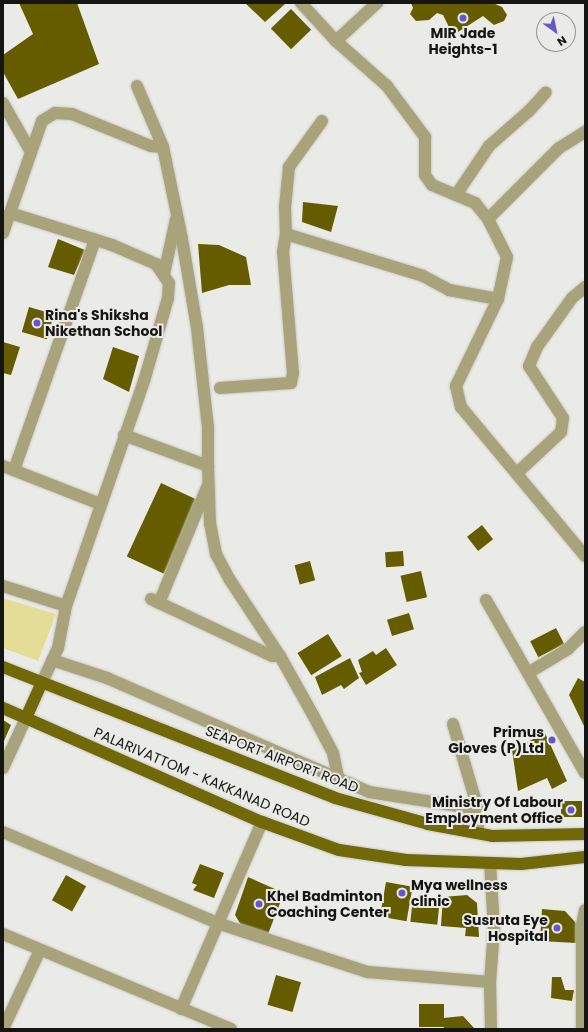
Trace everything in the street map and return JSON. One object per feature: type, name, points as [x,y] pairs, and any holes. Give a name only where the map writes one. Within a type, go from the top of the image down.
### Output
[{"type":"main road","name":"SEAPORT AIRPORT ROAD","points":[[3,667],[335,798],[428,824],[492,836],[585,834]]},
{"type":"main road","points":[[26,718],[42,682]]},
{"type":"main road","name":"PALARIVATTOM - KAKKANAD ROAD","points":[[3,708],[262,822],[339,850],[406,860],[521,864],[585,857]]},
{"type":"street","points":[[301,3],[336,41],[387,86],[426,137],[425,175],[432,185],[475,203],[488,219],[507,258],[498,299],[456,386],[461,407],[585,556]]},
{"type":"street","points":[[336,41],[377,3]]},
{"type":"street","points":[[138,86],[163,147],[197,328],[208,427],[210,523],[216,554],[230,580],[280,656],[333,753],[339,781]]},
{"type":"street","points":[[456,195],[489,146],[546,92]]},
{"type":"street","points":[[3,103],[31,152]]},
{"type":"street","points":[[3,233],[42,121],[55,113],[72,114],[151,146],[163,147]]},
{"type":"street","points":[[220,388],[290,382],[292,373],[283,252],[286,234],[285,207],[289,167],[322,121]]},
{"type":"street","points":[[488,219],[559,148],[585,132]]},
{"type":"street","points":[[10,212],[95,240],[156,264],[169,283],[168,298],[100,504],[98,516],[66,606],[52,660],[42,682]]},
{"type":"street","points":[[164,274],[177,216]]},
{"type":"street","points":[[286,234],[423,276],[449,290],[498,299]]},
{"type":"street","points":[[95,240],[9,468],[100,504]]},
{"type":"street","points":[[517,473],[561,432],[563,418],[529,366],[537,347],[572,298],[585,287]]},
{"type":"street","points":[[124,435],[208,466]]},
{"type":"street","points":[[209,482],[155,601],[272,656],[280,656]]},
{"type":"street","points":[[3,586],[66,606]]},
{"type":"street","points":[[486,600],[585,773]]},
{"type":"street","points":[[528,673],[584,637]]},
{"type":"street","points":[[52,660],[107,678],[339,781],[369,792],[478,809]]},
{"type":"street","points":[[3,768],[26,718]]},
{"type":"street","points":[[453,724],[478,809],[478,833]]},
{"type":"street","points":[[181,1009],[220,924],[262,822]]},
{"type":"street","points":[[3,832],[220,924],[368,972],[490,982]]},
{"type":"street","points":[[490,863],[494,929],[490,982],[491,1029]]},
{"type":"street","points":[[582,1029],[582,925],[585,910]]},
{"type":"street","points":[[3,934],[231,1029]]},
{"type":"street","points":[[3,1029],[40,950]]},
{"type":"shaded area","points":[[3,598],[56,614],[38,661],[3,648]]},
{"type":"building","points":[[19,3],[77,3],[99,64],[18,99],[3,72],[3,55],[33,34]]},
{"type":"building","points":[[245,3],[284,3],[285,4],[265,22]]},
{"type":"building","name":"MIR Jade Heights-1","points":[[411,3],[493,3],[502,7],[507,15],[504,21],[494,25],[483,16],[458,32],[449,27],[443,15],[437,13],[429,20],[416,21],[410,14],[413,8]]},
{"type":"building","points":[[291,9],[311,30],[291,49],[271,28]]},
{"type":"building","points":[[303,202],[338,206],[331,232],[302,222]]},
{"type":"building","points":[[58,239],[85,250],[74,275],[48,267]]},
{"type":"building","points":[[198,244],[219,245],[246,257],[251,285],[229,285],[202,293]]},
{"type":"building","name":"Rina's Shiksha Nikethan School","points":[[29,307],[54,314],[47,339],[22,332]]},
{"type":"building","points":[[3,342],[20,347],[11,375],[3,373]]},
{"type":"building","points":[[113,347],[139,356],[129,392],[103,379]]},
{"type":"building","points":[[161,483],[198,500],[164,574],[127,556]]},
{"type":"building","points":[[482,525],[493,539],[478,551],[467,537]]},
{"type":"building","points":[[403,551],[404,566],[386,567],[385,552]]},
{"type":"building","points":[[310,561],[315,580],[300,584],[295,565]]},
{"type":"building","points":[[421,571],[427,597],[407,602],[401,576]]},
{"type":"building","points":[[409,613],[414,629],[392,636],[387,620]]},
{"type":"building","points":[[556,628],[564,644],[538,657],[530,641]]},
{"type":"building","points":[[328,634],[342,656],[311,675],[297,653]]},
{"type":"building","points":[[386,648],[397,665],[366,685],[359,673],[362,672],[358,660],[373,651],[376,655]]},
{"type":"building","points":[[350,658],[359,678],[344,689],[341,685],[322,695],[315,677]]},
{"type":"building","points":[[578,678],[585,682],[585,728],[569,695]]},
{"type":"building","points":[[3,720],[11,725],[3,743]]},
{"type":"building","points":[[545,733],[567,781],[552,789],[547,778],[518,791],[512,750]]},
{"type":"building","name":"Ministry Of Labour Employment Office","points":[[561,801],[582,801],[582,817],[561,817]]},
{"type":"building","points":[[200,864],[224,873],[214,898],[193,890],[197,885],[192,883]]},
{"type":"building","points":[[66,875],[86,886],[72,912],[52,900]]},
{"type":"building","name":"Khel Badminton Coaching Center","points":[[248,877],[284,893],[268,934],[241,925],[235,915]]},
{"type":"building","points":[[386,882],[413,887],[407,921],[380,916]]},
{"type":"building","points":[[467,895],[477,903],[479,937],[465,936],[466,928],[441,926],[443,897]]},
{"type":"building","points":[[413,897],[440,900],[437,925],[410,922]]},
{"type":"building","points":[[542,909],[565,911],[577,924],[576,943],[540,941]]},
{"type":"building","points":[[276,975],[301,982],[292,1012],[267,1005]]},
{"type":"building","points":[[552,977],[561,977],[565,990],[574,990],[572,1001],[551,998]]},
{"type":"building","points":[[419,1004],[444,1004],[444,1027],[419,1027]]},
{"type":"building","points":[[463,1016],[475,1029],[444,1029],[443,1018]]},
{"type":"place","name":"MIR Jade Heights-1","points":[[463,18]]},
{"type":"place","name":"Rina's Shiksha Nikethan School","points":[[37,323]]},
{"type":"place","name":"Primus Gloves (P)Ltd","points":[[552,740]]},
{"type":"place","name":"Ministry Of Labour Employment Office","points":[[571,810]]},
{"type":"place","name":"Mya wellness clinic","points":[[402,893]]},
{"type":"place","name":"Khel Badminton Coaching Center","points":[[259,904]]},
{"type":"place","name":"Susruta Eye Hospital","points":[[557,928]]}]
